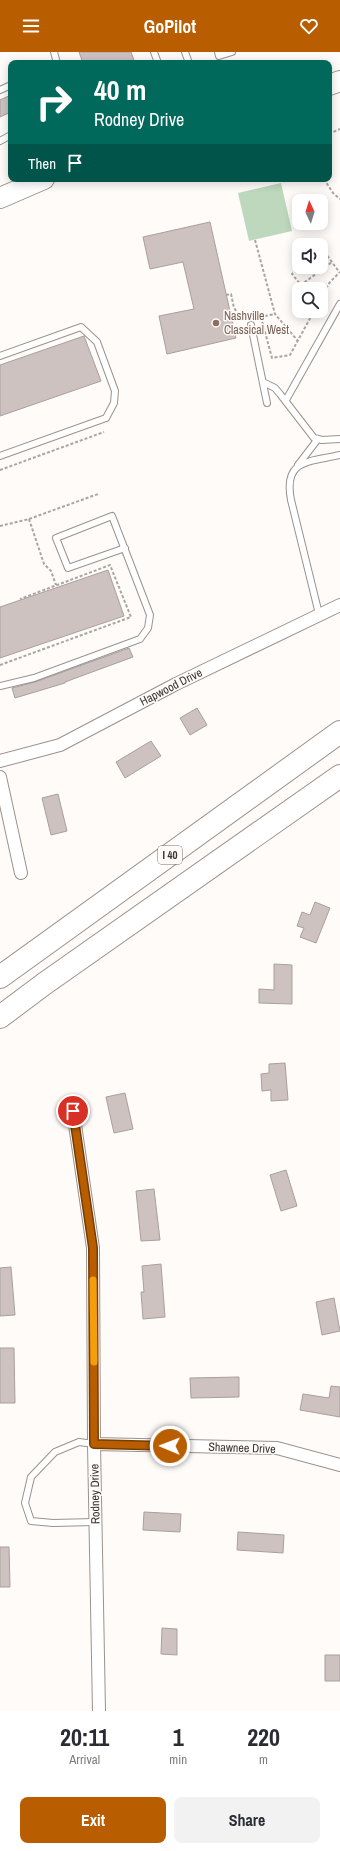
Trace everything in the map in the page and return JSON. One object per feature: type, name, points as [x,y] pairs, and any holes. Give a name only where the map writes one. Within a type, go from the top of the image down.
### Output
[{"type":"highway","name":"I 40","points":[[0,978],[340,732]]},
{"type":"highway","points":[[0,1017],[44,984],[340,776]]},
{"type":"main road","points":[[0,198],[37,182]]},
{"type":"street","name":"Hapwood Drive","points":[[0,761],[60,745],[176,684],[340,605]]},
{"type":"street","points":[[0,777],[21,873]]},
{"type":"street","name":"Rodney Drive","points":[[73,1111],[93,1248],[95,1522],[99,1711]]},
{"type":"street","name":"Shawnee Drive","points":[[94,1444],[277,1448],[340,1465]]},
{"type":"lane","points":[[218,52],[219,56],[232,52]]},
{"type":"lane","points":[[286,400],[340,304]]},
{"type":"lane","points":[[251,324],[267,403]]},
{"type":"lane","points":[[0,356],[81,327],[97,342],[115,391],[114,403],[106,418],[0,456]]},
{"type":"lane","points":[[263,382],[275,388],[286,400],[310,435],[318,439],[340,439]]},
{"type":"lane","points":[[318,439],[290,476],[289,489],[319,614]]},
{"type":"lane","points":[[296,467],[308,462],[340,455]]},
{"type":"lane","points":[[0,686],[34,678],[140,639],[148,628],[150,615],[112,516],[56,538],[68,568],[124,548]]},
{"type":"lane","points":[[94,1444],[79,1442],[55,1452],[31,1477],[25,1503],[31,1521],[53,1523],[95,1522]]},
{"type":"path","points":[[326,182],[333,193],[340,199]]},
{"type":"path","points":[[255,240],[275,314],[298,341]]},
{"type":"path","points":[[328,257],[340,273],[328,284]]},
{"type":"path","points":[[328,265],[332,262]]},
{"type":"path","points":[[292,274],[301,285],[316,274]]},
{"type":"path","points":[[226,295],[231,294],[234,308],[242,320],[275,314]]},
{"type":"path","points":[[261,316],[272,358],[290,355],[310,318]]},
{"type":"path","points":[[0,470],[104,432]]},
{"type":"path","points":[[0,526],[29,519],[98,494]]},
{"type":"path","points":[[29,519],[44,564],[51,571],[56,585]]},
{"type":"path","points":[[0,665],[131,618],[110,565],[20,598]]},
{"type":"green space","points":[[281,183],[292,231],[249,241],[238,193]]},
{"type":"building","points":[[79,52],[131,52],[134,60],[82,60]]},
{"type":"building","points":[[8,96],[8,113],[0,117],[0,100]]},
{"type":"building","points":[[210,222],[236,338],[167,354],[159,316],[194,309],[183,262],[150,269],[143,237]]},
{"type":"building","points":[[84,336],[101,381],[0,416],[0,365]]},
{"type":"building","points":[[108,570],[124,616],[0,658],[0,607]]},
{"type":"building","points":[[129,648],[133,657],[65,683],[15,698],[12,688],[35,682]]},
{"type":"building","points":[[197,708],[207,725],[190,735],[180,718]]},
{"type":"building","points":[[151,741],[161,756],[125,778],[116,762]]},
{"type":"building","points":[[58,794],[67,831],[51,835],[42,798]]},
{"type":"building","points":[[315,902],[330,908],[316,943],[300,937],[304,928],[297,926],[302,912],[310,915]]},
{"type":"building","points":[[274,964],[292,965],[292,1004],[259,1003],[259,989],[274,990]]},
{"type":"building","points":[[285,1063],[288,1100],[271,1101],[271,1090],[262,1091],[261,1074],[269,1073],[269,1064]]},
{"type":"building","points":[[125,1093],[133,1129],[114,1133],[106,1097]]},
{"type":"building","points":[[286,1170],[297,1206],[281,1211],[270,1175]]},
{"type":"building","points":[[154,1189],[160,1240],[141,1241],[136,1191]]},
{"type":"building","points":[[161,1264],[165,1317],[143,1319],[141,1292],[144,1292],[142,1266]]},
{"type":"building","points":[[11,1267],[15,1315],[0,1316],[0,1268]]},
{"type":"building","points":[[334,1298],[340,1331],[322,1335],[316,1302]]},
{"type":"building","points":[[0,1348],[14,1348],[15,1403],[0,1403]]},
{"type":"building","points":[[239,1377],[239,1397],[191,1398],[190,1378]]},
{"type":"building","points":[[331,1386],[340,1387],[340,1417],[300,1410],[303,1394],[329,1398]]},
{"type":"building","points":[[144,1512],[181,1514],[180,1532],[143,1530]]},
{"type":"building","points":[[238,1532],[284,1535],[283,1553],[237,1550]]},
{"type":"building","points":[[0,1547],[9,1547],[10,1587],[0,1587]]},
{"type":"building","points":[[162,1628],[177,1629],[177,1655],[161,1654]]},
{"type":"building","points":[[325,1655],[340,1655],[340,1681],[325,1681]]},
{"type":"slow traffic","points":[[93,1280],[94,1362]]},
{"type":"place","name":"Nashville Classical West","points":[[216,323]]},
{"type":"route","points":[[73,1111],[93,1248],[94,1444],[170,1446]]}]
